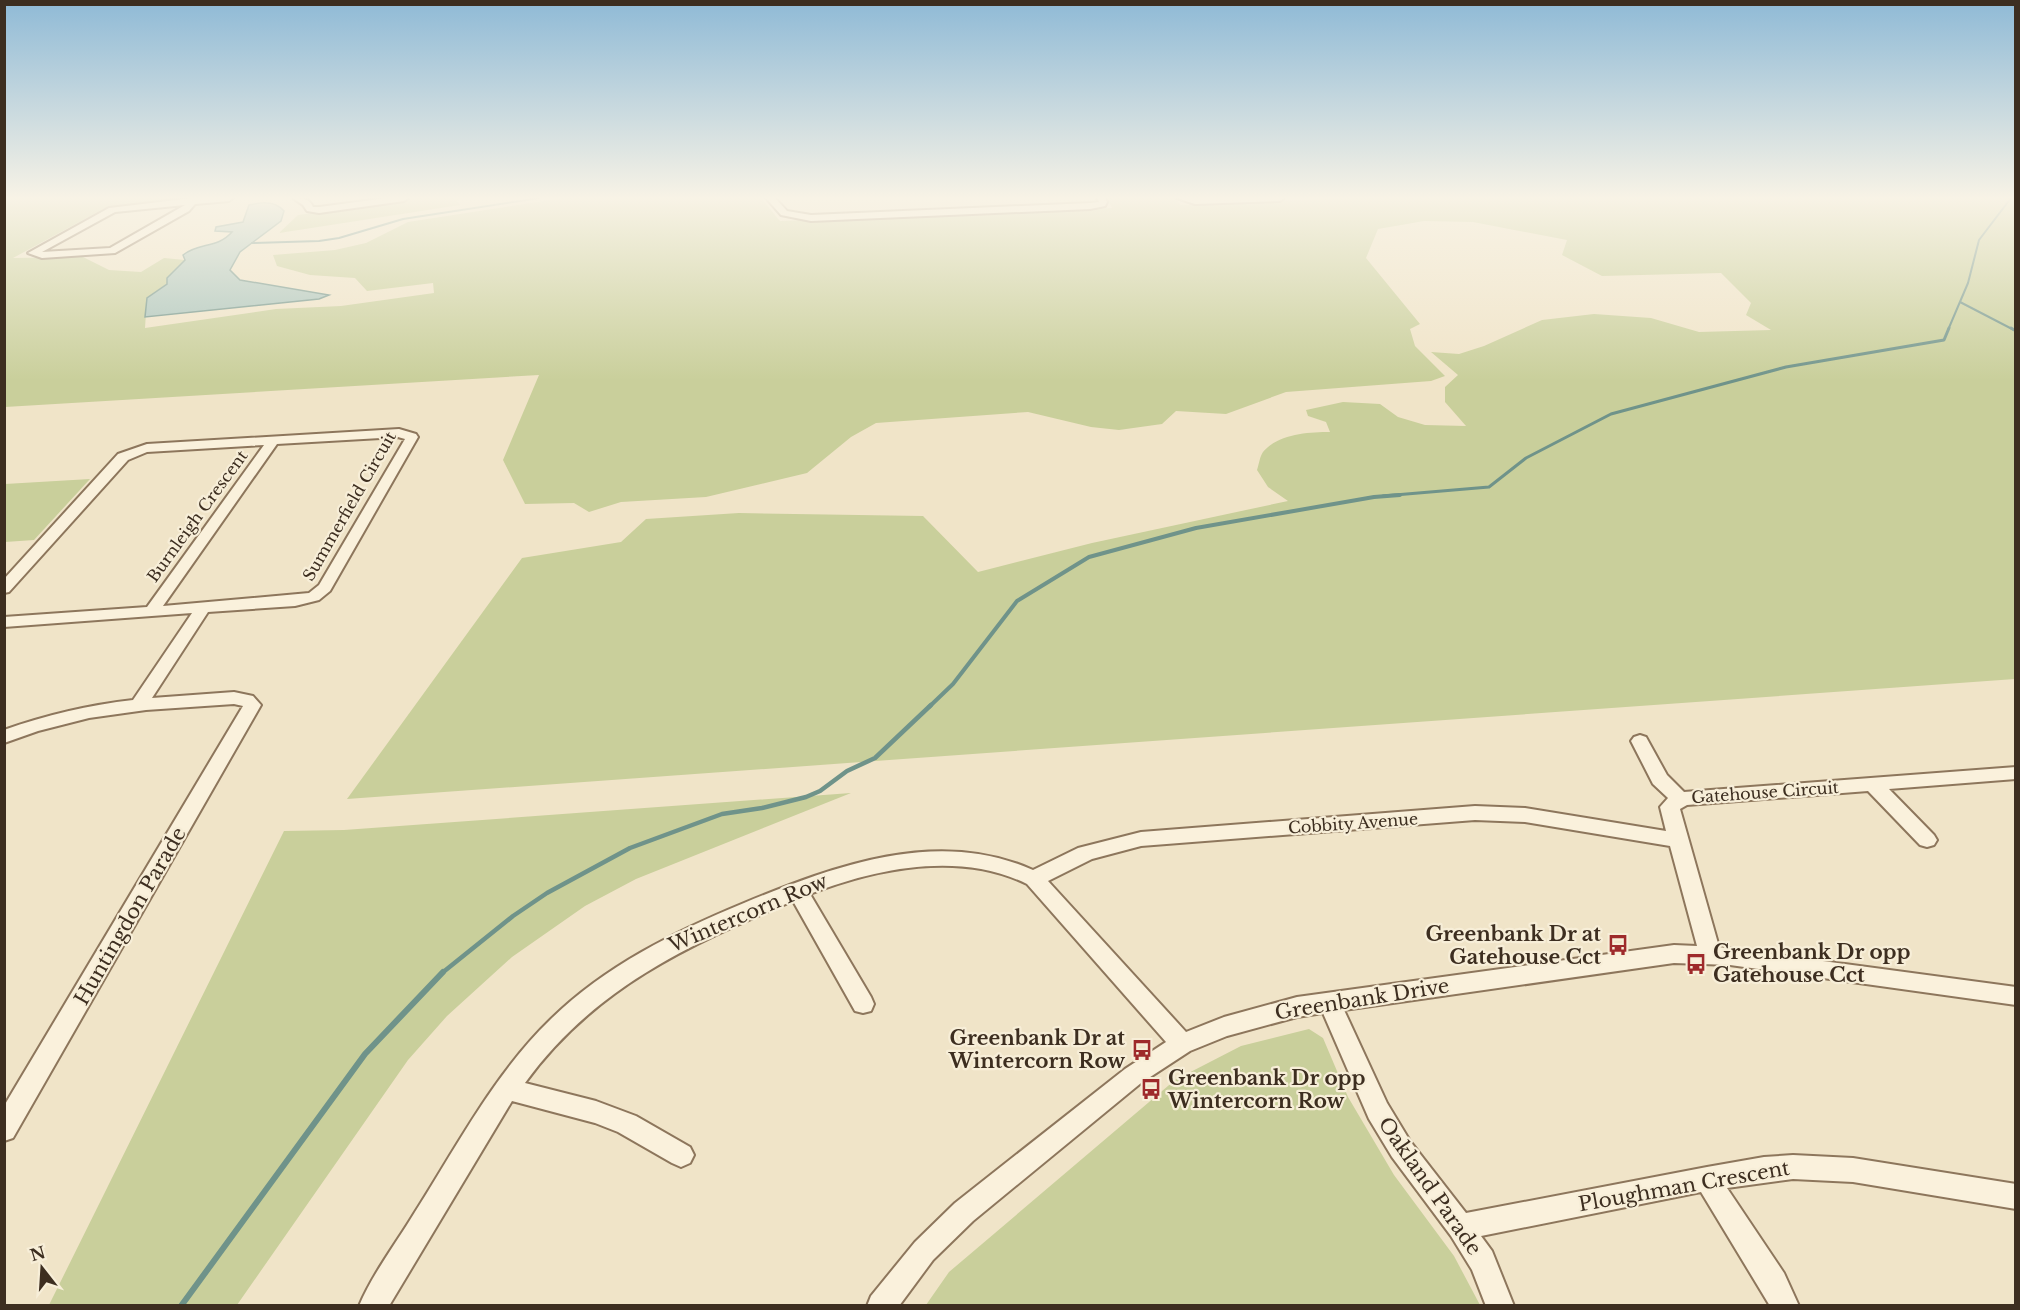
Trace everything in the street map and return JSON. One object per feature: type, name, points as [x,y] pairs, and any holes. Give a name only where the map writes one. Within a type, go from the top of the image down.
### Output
[{"type":"street","name":"Summerfield Circuit","points":[[4,589],[123,457],[132,451],[147,448],[399,434],[407,434],[412,438],[320,593],[295,602],[4,622]]},
{"type":"street","name":"Burnleigh Crescent","points":[[151,612],[273,441]]},
{"type":"street","points":[[138,706],[203,608]]},
{"type":"street","name":"Huntingdon Parade","points":[[4,737],[68,715],[138,706],[234,698],[254,699],[251,710],[4,1130]]},
{"type":"street","points":[[1640,741],[1660,779],[1680,799]]},
{"type":"street","name":"Gatehouse Circuit","points":[[1710,954],[1670,807],[1680,799],[2016,773]]},
{"type":"street","points":[[1873,784],[1927,840]]},
{"type":"street","name":"Cobbity Avenue","points":[[1034,879],[1052,867],[1085,853],[1132,841],[1475,813],[1525,815],[1678,840]]},
{"type":"street","name":"Wintercorn Row","points":[[373,1305],[506,1089],[535,1053],[589,999],[627,971],[690,935],[797,890],[857,868],[891,861],[922,859],[993,862],[1010,867],[1034,879],[1182,1044]]},
{"type":"street","points":[[797,890],[862,1004]]},
{"type":"street","name":"Greenbank Drive","points":[[880,1305],[924,1251],[964,1212],[1133,1076],[1182,1044],[1224,1026],[1264,1014],[1329,1002],[1651,956],[1710,954],[2016,996]]},
{"type":"street","name":"Oakland Parade","points":[[1329,1002],[1378,1111],[1401,1149],[1460,1227],[1482,1261],[1500,1305]]},
{"type":"street","points":[[506,1089],[596,1112],[627,1124],[681,1155]]},
{"type":"street","name":"Ploughman Crescent","points":[[1460,1227],[1764,1169],[1826,1167],[2016,1197]]},
{"type":"street","points":[[1707,1179],[1774,1282],[1785,1305]]},
{"type":"green space","points":[[5,259],[87,259],[109,270],[141,272],[162,259],[185,260],[167,278],[168,283],[147,298],[145,328],[276,309],[341,306],[434,293],[433,283],[367,291],[355,278],[310,275],[277,266],[275,259],[1367,259],[1420,324],[1410,329],[1415,346],[1445,376],[1431,381],[1286,392],[1226,414],[1176,411],[1162,424],[1119,430],[1091,427],[1028,412],[876,423],[851,437],[807,473],[706,497],[621,502],[589,512],[574,503],[525,504],[503,460],[539,375],[5,407]]},
{"type":"green space","points":[[1570,259],[2015,259],[2015,679],[347,799],[522,558],[621,542],[646,519],[739,513],[923,516],[978,572],[1092,543],[1288,501],[1268,487],[1257,470],[1263,452],[1277,441],[1303,434],[1330,432],[1326,422],[1308,416],[1306,410],[1343,402],[1380,404],[1398,417],[1425,425],[1466,426],[1445,402],[1445,387],[1458,375],[1431,352],[1459,354],[1484,346],[1542,320],[1594,314],[1651,318],[1699,332],[1771,330],[1746,315],[1751,303],[1721,273],[1602,276]]},
{"type":"green space","points":[[90,479],[34,540],[5,542],[5,484]]},
{"type":"green space","points":[[851,793],[636,879],[585,906],[512,957],[447,1016],[408,1060],[237,1305],[49,1305],[284,831],[344,830]]},
{"type":"green space","points":[[1309,1029],[1323,1038],[1348,1097],[1394,1175],[1454,1256],[1480,1305],[926,1305],[949,1272],[1175,1080],[1241,1046]]},
{"type":"water","points":[[236,259],[230,270],[240,280],[329,295],[319,299],[145,317],[147,298],[167,284],[167,278],[185,260]]},
{"type":"waterway","points":[[1948,330],[1968,283],[1974,259]]},
{"type":"waterway","points":[[1960,302],[2014,330]]},
{"type":"waterway","points":[[1383,496],[1489,487],[1526,458],[1611,414],[1786,367],[1944,340],[1949,328]]},
{"type":"waterway","points":[[2011,328],[2016,331]]},
{"type":"waterway","points":[[929,707],[953,684],[1017,601],[1089,557],[1196,528],[1374,497],[1400,495]]},
{"type":"waterway","points":[[442,973],[513,916],[547,893],[630,848],[722,814],[762,808],[806,797],[820,791],[847,771],[875,758],[931,705]]},
{"type":"waterway","points":[[181,1306],[365,1054],[442,973]]},
{"type":"place","name":"Greenbank Dr at Gatehouse Cct","points":[[1618,945]]},
{"type":"place","name":"Greenbank Dr opp Gatehouse Cct","points":[[1696,964]]},
{"type":"place","name":"Greenbank Dr at Wintercorn Row","points":[[1142,1050]]},
{"type":"place","name":"Greenbank Dr opp Wintercorn Row","points":[[1151,1089]]}]
